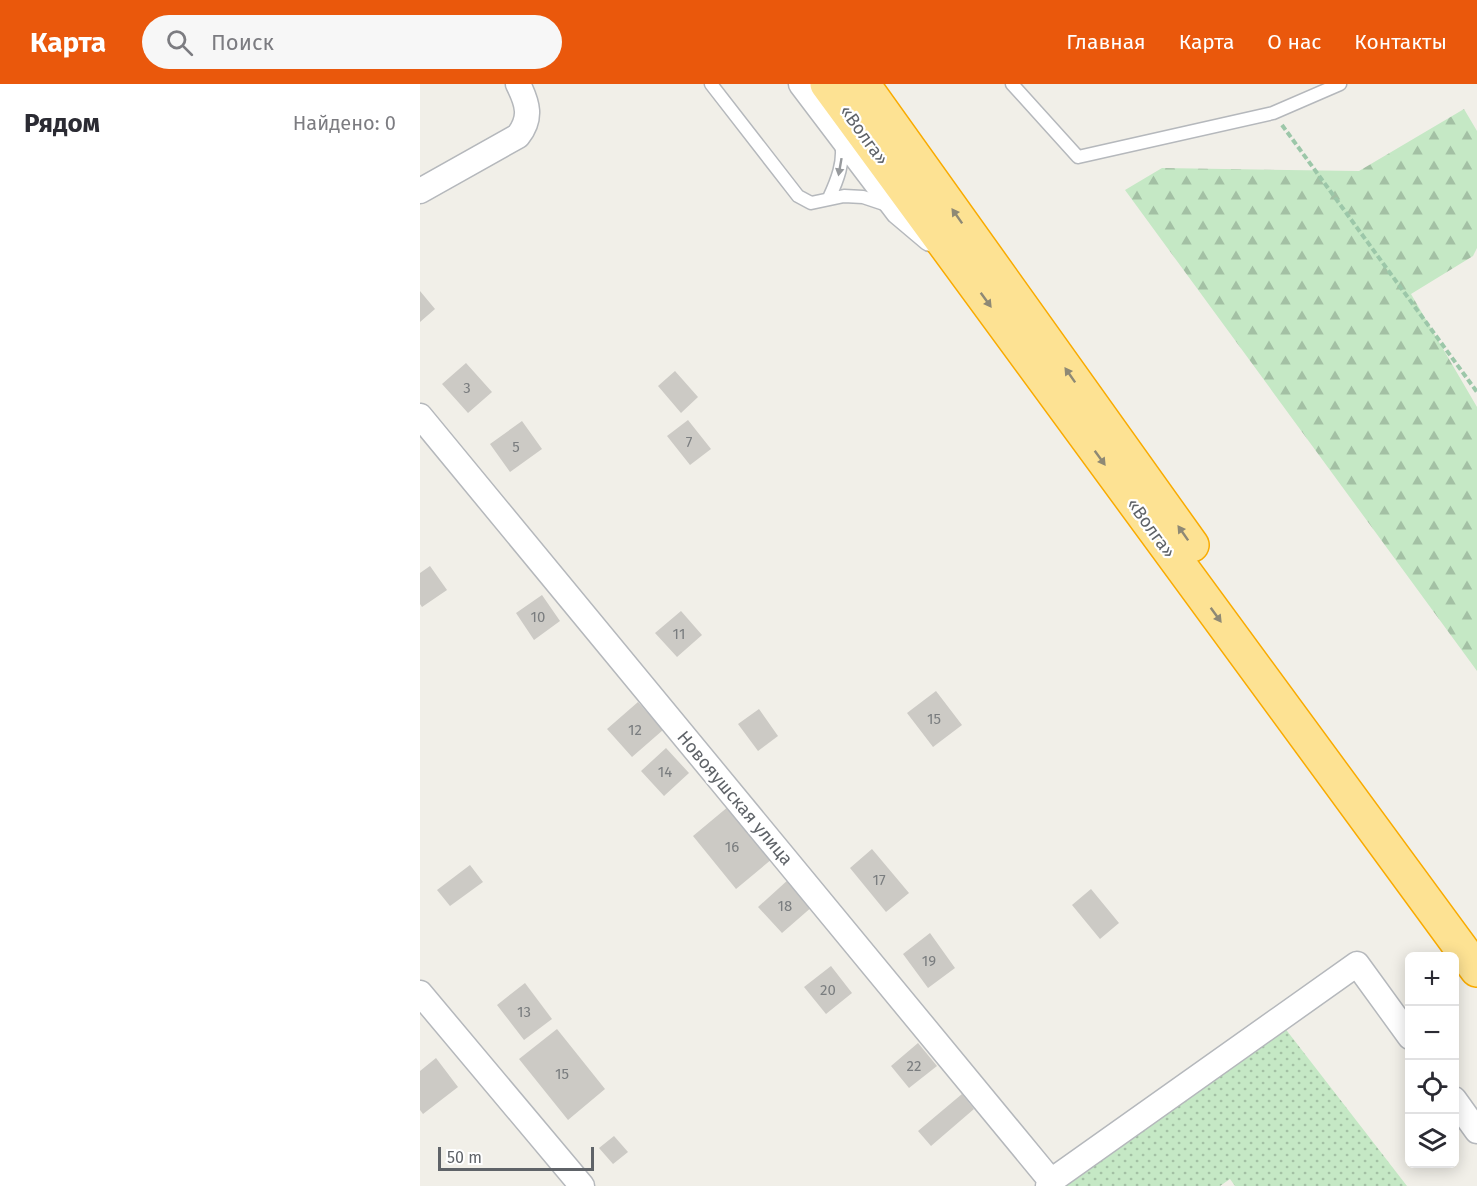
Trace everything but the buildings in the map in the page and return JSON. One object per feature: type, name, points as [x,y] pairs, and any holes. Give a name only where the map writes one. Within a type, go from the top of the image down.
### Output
[{"type":"highway","name":"«Волга»","points":[[827,84],[1477,970]]},
{"type":"highway","name":"«Волга»","points":[[863,84],[1312,714],[1477,937]]},
{"type":"street","points":[[420,191],[518,136],[527,124],[528,114],[518,84]]},
{"type":"street","points":[[801,84],[898,212],[961,266]]},
{"type":"street","name":"Новояушская улица","points":[[420,416],[1050,1184]]},
{"type":"street","points":[[1050,1184],[1357,964],[1405,1030]]},
{"type":"street","points":[[420,993],[582,1186]]},
{"type":"street","points":[[1459,1105],[1477,1131]]},
{"type":"lane","points":[[711,84],[798,196],[811,203],[829,198],[863,197],[882,201],[898,212]]},
{"type":"lane","points":[[1011,84],[1078,157],[1273,113],[1340,84]]},
{"type":"lane","points":[[829,198],[838,180],[841,164],[842,149],[839,135]]},
{"type":"path","points":[[1273,113],[1477,392]]},
{"type":"green space","points":[[1464,109],[1477,131],[1477,248],[1473,256],[1411,294],[1477,407],[1477,671],[1125,190],[1162,168],[1359,171]]},
{"type":"green space","points":[[1277,1018],[1407,1186],[1235,1186],[1230,1179],[1220,1186],[1048,1186]]}]
